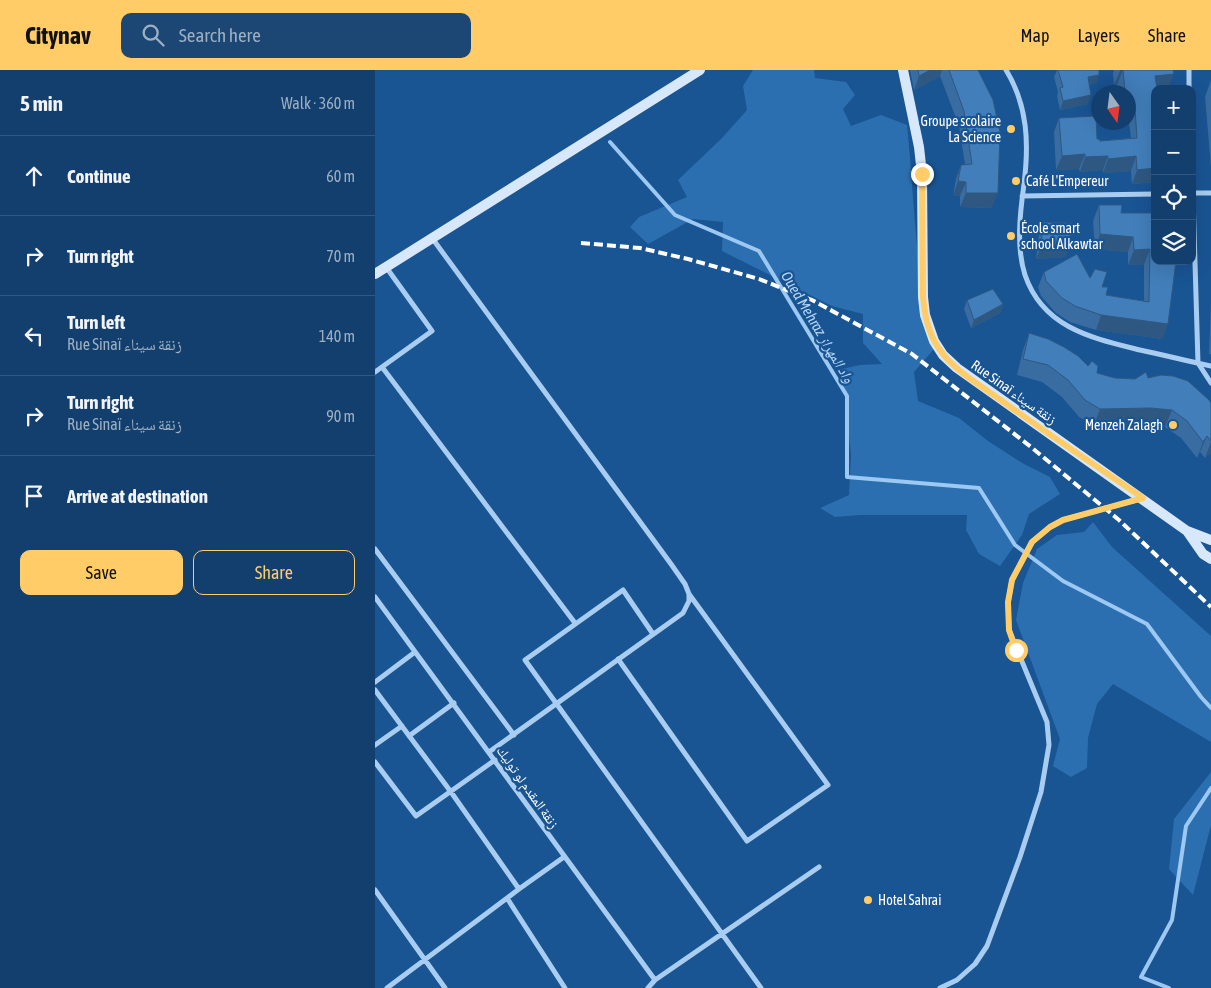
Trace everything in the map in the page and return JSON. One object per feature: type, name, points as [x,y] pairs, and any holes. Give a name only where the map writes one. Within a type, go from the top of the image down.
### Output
[{"type":"street","points":[[375,274],[700,70]]},
{"type":"street","name":"Rue Sinaï زنقة سيناء","points":[[903,70],[919,146],[922,174],[923,297],[925,316],[934,342],[957,368],[1028,420],[1143,498],[1187,531],[1211,540]]},
{"type":"street","points":[[1007,70],[1020,98],[1025,120],[1027,140],[1022,196],[1021,248],[1025,274],[1033,293],[1045,309],[1059,321],[1076,331],[1094,338],[1211,366]]},
{"type":"street","points":[[1189,70],[1189,85]]},
{"type":"street","points":[[1196,193],[1211,193]]},
{"type":"street","points":[[1022,196],[1151,194]]},
{"type":"street","points":[[1194,220],[1197,363],[1211,383]]},
{"type":"street","points":[[432,238],[671,564],[685,584],[689,594],[828,785],[747,840],[618,659]]},
{"type":"street","points":[[375,372],[432,331],[386,267]]},
{"type":"street","points":[[382,367],[575,623]]},
{"type":"street","points":[[940,988],[957,980],[975,964],[987,946],[1020,857],[1041,792],[1049,745],[1047,722],[1009,630],[1008,602],[1012,580],[1027,550],[1039,534],[1063,520],[1143,498]]},
{"type":"street","name":"Rue Sinaï زنقة سيناء","points":[[1187,531],[1203,554],[1211,559]]},
{"type":"street","points":[[375,549],[514,735]]},
{"type":"street","points":[[653,634],[623,590],[525,660],[721,935],[761,988]]},
{"type":"street","points":[[489,752],[683,613],[689,601],[689,594]]},
{"type":"street","name":"زنقة المقدم لو توليك","points":[[375,597],[655,980]]},
{"type":"street","points":[[375,682],[415,652]]},
{"type":"street","points":[[375,690],[451,792],[519,889]]},
{"type":"street","points":[[409,736],[454,704]]},
{"type":"street","points":[[375,745],[402,726]]},
{"type":"street","points":[[375,762],[416,816],[495,760]]},
{"type":"street","points":[[387,988],[564,857]]},
{"type":"street","points":[[647,988],[655,980],[819,866]]},
{"type":"street","points":[[375,890],[445,988]]},
{"type":"street","points":[[507,898],[565,988]]},
{"type":"shaded area","points":[[753,70],[814,70],[815,78],[846,82],[855,95],[843,109],[851,126],[881,115],[907,125],[920,274],[934,349],[914,372],[918,401],[959,418],[988,441],[1024,464],[1050,477],[1060,494],[1029,514],[1022,535],[1000,566],[979,554],[966,530],[967,515],[860,515],[835,517],[820,508],[849,495],[851,455],[842,369],[860,365],[882,364],[863,343],[863,314],[832,306],[722,251],[723,222],[693,219],[648,244],[630,227],[639,217],[687,197],[678,180],[722,138],[747,110],[743,86]]},
{"type":"shaded area","points":[[1093,522],[1112,547],[1211,636],[1211,742],[1113,684],[1097,704],[1088,738],[1087,768],[1071,777],[1053,766],[1060,739],[1016,620],[1023,583],[1037,549],[1057,535],[1084,532]]},
{"type":"shaded area","points":[[1211,772],[1211,825],[1193,895],[1169,869],[1174,819]]},
{"type":"building","points":[[918,70],[930,70],[919,76]]},
{"type":"building","points":[[949,70],[978,70],[993,100],[1000,132],[998,193],[966,193],[966,182],[958,181],[961,165],[972,164],[964,111]]},
{"type":"building","points":[[1058,70],[1099,70],[1099,75],[1088,77],[1091,95],[1063,101],[1060,88],[1063,87]]},
{"type":"building","points":[[1123,70],[1173,70],[1174,74],[1155,76],[1156,85],[1151,85],[1151,168],[1137,170],[1136,156],[1108,159],[1108,156],[1085,157],[1085,154],[1062,156],[1059,118],[1091,116],[1091,130],[1097,130],[1097,139],[1100,141],[1137,138],[1136,85],[1124,85]]},
{"type":"building","points":[[1099,205],[1122,205],[1121,213],[1151,213],[1151,265],[1175,265],[1168,324],[1101,315],[1075,306],[1062,298],[1046,281],[1044,272],[1077,254],[1090,278],[1095,269],[1107,272],[1102,287],[1108,287],[1106,295],[1149,302],[1150,249],[1134,250],[1133,237],[1100,234]]},
{"type":"building","points":[[1043,222],[1072,223],[1070,244],[1041,247]]},
{"type":"building","points":[[993,289],[1003,304],[974,320],[967,300]]},
{"type":"building","points":[[1029,333],[1064,347],[1078,356],[1088,366],[1092,361],[1098,366],[1097,373],[1115,378],[1135,379],[1146,372],[1148,378],[1161,375],[1173,376],[1188,381],[1211,403],[1211,441],[1207,436],[1203,442],[1187,421],[1172,410],[1151,408],[1100,409],[1085,400],[1068,380],[1048,365],[1023,359]]},
{"type":"waterway","name":"Oued Mehraz واد المهراز","points":[[610,142],[675,215],[759,251],[847,396],[847,477],[979,488],[1015,545],[1063,581],[1147,624],[1211,708]]},
{"type":"waterway","name":"Oued Mehraz واد المهراز","points":[[1169,988],[1141,977],[1172,920],[1186,826],[1211,788]]},
{"type":"railway","points":[[581,243],[640,248],[759,279],[812,300],[912,354],[1031,447],[1119,520],[1211,607]]},
{"type":"place","name":"Groupe scolaire La Science","points":[[1011,129]]},
{"type":"place","name":"Café L'Empereur","points":[[1016,181]]},
{"type":"place","name":"École smart school Alkawtar","points":[[1011,236]]},
{"type":"place","name":"Menzeh Zalagh","points":[[1173,425]]},
{"type":"place","name":"Hotel Sahrai","points":[[868,900]]},
{"type":"route","points":[[922,174],[923,297],[925,316],[934,342],[957,368],[1028,420],[1143,498],[1063,520],[1039,534],[1032,542],[1012,580],[1008,602],[1007,617],[1009,630],[1016,650]]}]
